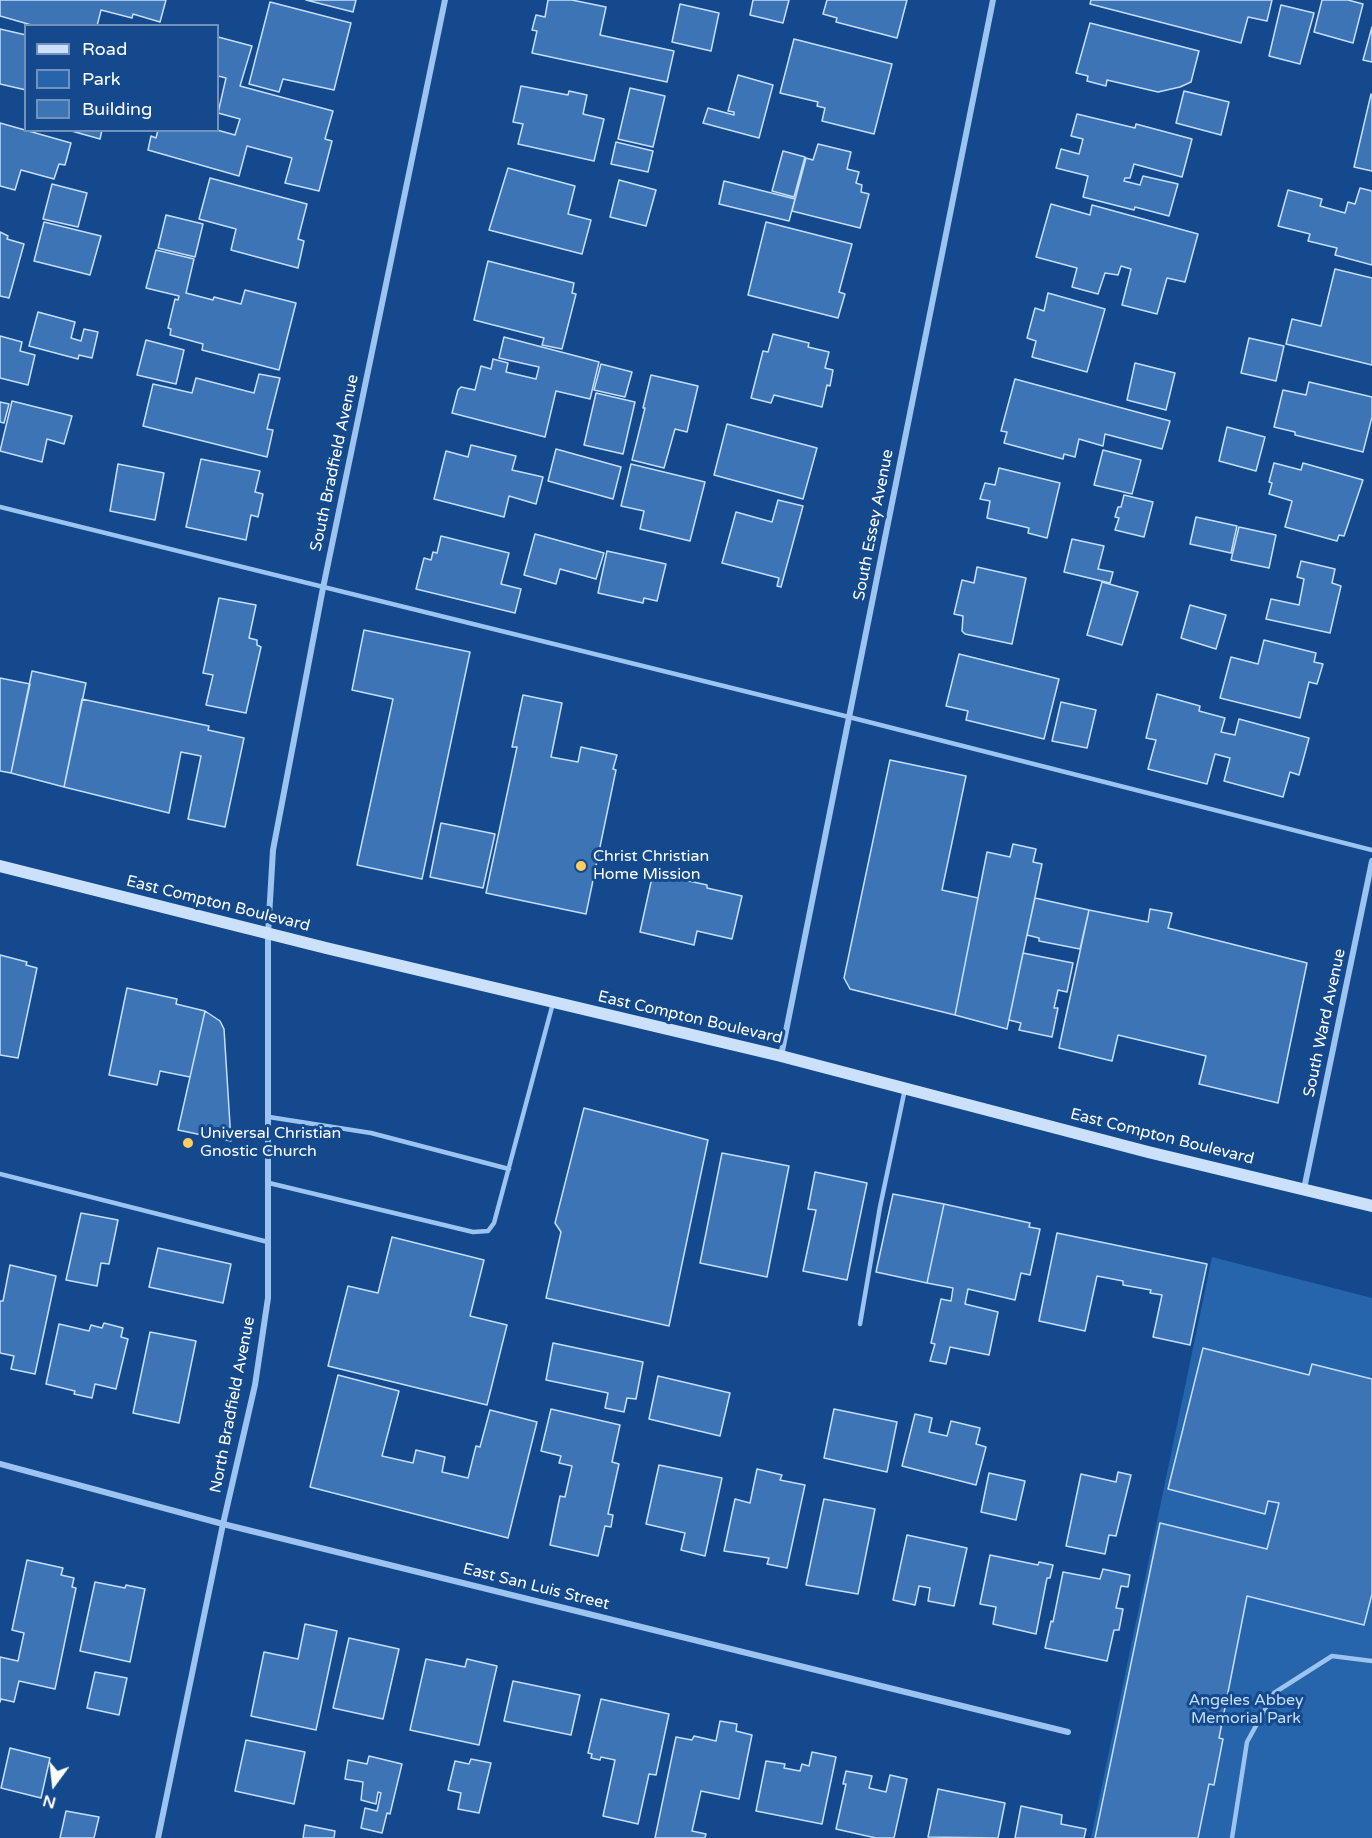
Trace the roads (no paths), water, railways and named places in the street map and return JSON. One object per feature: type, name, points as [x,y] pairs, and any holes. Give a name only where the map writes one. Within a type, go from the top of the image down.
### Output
[{"type":"main road","name":"East Compton Boulevard","points":[[0,866],[268,934],[781,1056],[1148,1152],[1372,1206]]},
{"type":"street","name":"South Bradfield Avenue","points":[[268,934],[273,850],[323,588],[445,0]]},
{"type":"street","name":"South Essey Avenue","points":[[781,1056],[993,0]]},
{"type":"street","name":"South Ward Avenue","points":[[1304,1189],[1372,861]]},
{"type":"street","name":"North Bradfield Avenue","points":[[158,1838],[223,1524],[255,1385],[268,1298],[268,934]]},
{"type":"street","name":"East San Luis Street","points":[[0,1464],[223,1524],[1068,1732]]},
{"type":"lane","points":[[0,507],[849,717],[1372,850]]},
{"type":"lane","points":[[268,1183],[473,1233],[488,1231],[494,1223],[553,1003]]},
{"type":"lane","points":[[860,1324],[880,1207],[905,1089]]},
{"type":"lane","points":[[269,1117],[371,1133],[509,1168]]},
{"type":"lane","points":[[0,1174],[268,1242]]},
{"type":"lane","points":[[1232,1838],[1247,1742],[1274,1693],[1332,1656],[1372,1661]]},
{"type":"place","name":"Christ Christian Home Mission","points":[[581,866]]},
{"type":"place","name":"Universal Christian Gnostic Church","points":[[188,1143]]},
{"type":"park label","name":"Angeles Abbey Memorial Park","points":[[1246,1710]]}]
